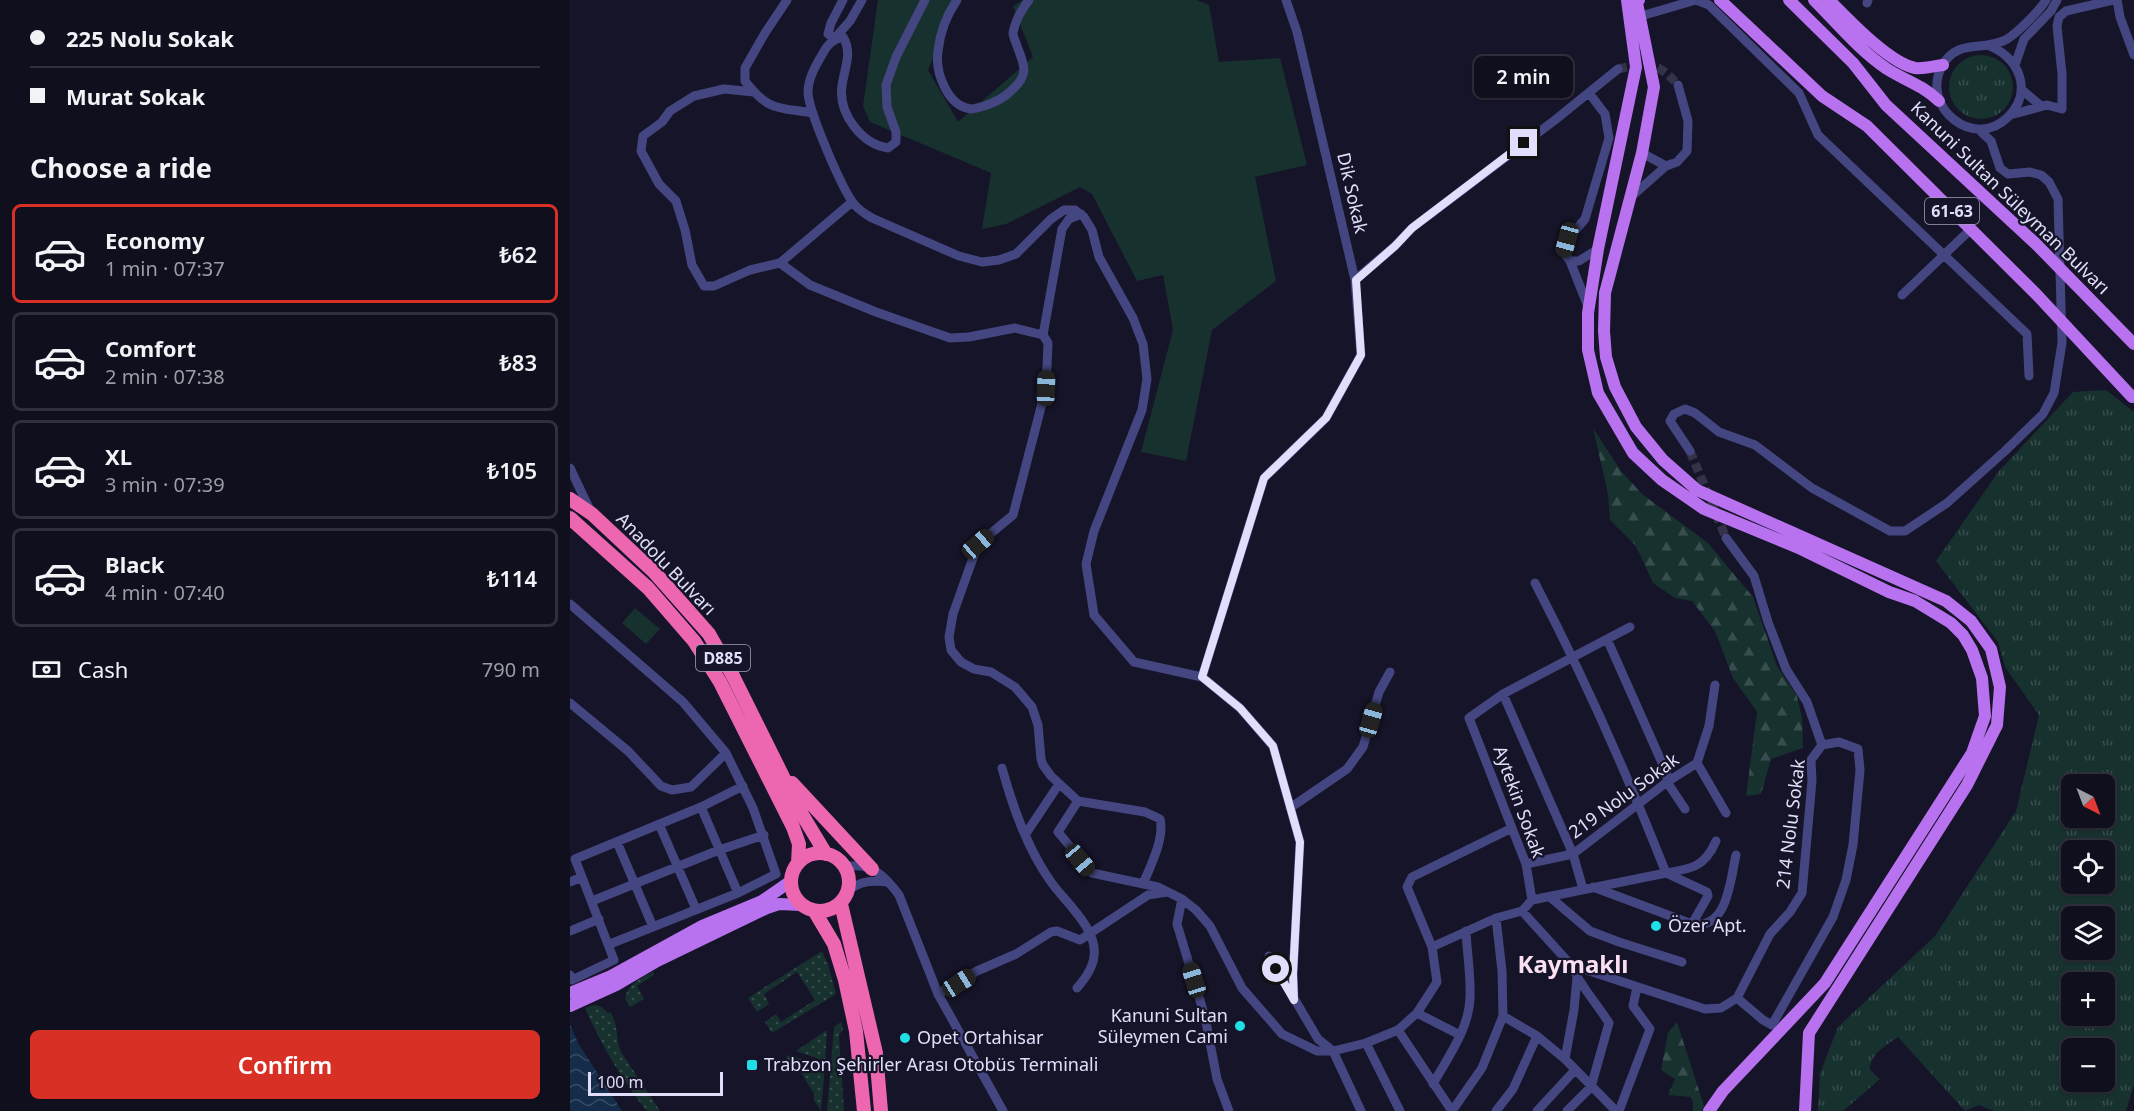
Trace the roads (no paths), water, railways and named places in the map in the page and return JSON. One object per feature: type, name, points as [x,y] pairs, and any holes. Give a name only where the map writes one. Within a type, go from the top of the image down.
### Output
[{"type":"highway","name":"Anadolu Bulvarı","points":[[570,499],[592,514],[655,573],[709,634],[733,676],[800,811],[826,854],[834,856],[846,867]]},
{"type":"highway","name":"Anadolu Bulvarı","points":[[570,518],[648,588],[694,641],[720,682],[793,827],[798,844],[798,863],[791,881]]},
{"type":"highway","points":[[783,774],[872,869]]},
{"type":"highway","points":[[798,863],[811,854],[826,854]]},
{"type":"highway","points":[[791,881],[792,892],[801,905],[815,912],[824,912],[841,904],[849,890],[850,882],[846,867]]},
{"type":"highway","points":[[841,904],[876,1053],[881,1111]]},
{"type":"highway","points":[[815,912],[834,944],[845,980],[856,1031],[864,1111]]},
{"type":"main road","points":[[1627,0],[1636,67],[1598,249],[1589,309],[1588,350],[1598,393],[1633,453],[1654,473],[1704,510],[1802,549],[1889,592],[1914,601],[1951,623],[1963,635],[1972,650],[1982,678],[1985,716],[1972,753],[1825,983],[1723,1091],[1709,1111]]},
{"type":"main road","points":[[1639,0],[1637,3],[1654,87],[1642,153],[1605,293],[1604,331],[1606,357],[1615,387],[1636,428],[1663,460],[1697,490],[1946,601],[1971,621],[1992,649],[2000,687],[1998,725],[1968,785],[1809,1033],[1805,1111]]},
{"type":"main road","name":"61-63","points":[[1720,0],[1822,96],[1868,126],[2037,295],[2132,397]]},
{"type":"main road","name":"Kanuni Sultan Süleyman Bulvarı","points":[[1789,0],[1853,63],[1886,105],[2036,244],[2134,344]]},
{"type":"main road","points":[[1814,0],[1873,58],[1888,70],[1926,89],[1939,101]]},
{"type":"main road","points":[[1829,0],[1880,49],[1912,68],[1943,64]]},
{"type":"main road","points":[[570,993],[610,976],[702,926],[762,901],[791,881]]},
{"type":"main road","points":[[570,1006],[767,908],[779,904],[801,905]]},
{"type":"street","points":[[787,0],[745,68],[746,81],[754,92],[779,109],[813,113]]},
{"type":"street","points":[[843,0],[828,34],[835,38],[843,37],[848,45],[848,59],[841,88],[842,102],[850,120],[862,136],[877,146],[888,148],[896,142],[896,132],[887,107],[886,85],[896,57],[926,0]]},
{"type":"street","points":[[862,0],[850,21],[826,48],[813,69],[808,92],[813,113],[828,151],[852,202],[872,218],[959,256],[982,262],[999,260],[1016,254],[1042,227],[1064,210],[1075,210],[1081,214],[1092,230],[1099,257],[1133,318],[1143,344],[1147,379],[1142,410],[1094,531],[1086,564],[1094,615],[1134,662],[1202,677],[1240,708],[1273,746],[1300,842],[1293,974],[1294,1000]]},
{"type":"street","points":[[957,0],[948,13],[941,32],[937,54],[939,72],[946,91],[956,103],[972,109],[990,104],[1011,92],[1022,80],[1025,69],[1013,34],[1019,15],[1029,0]]},
{"type":"street","name":"Dik Sokak","points":[[1202,677],[1264,478],[1326,418],[1361,355],[1356,280],[1297,32],[1286,0]]},
{"type":"street","points":[[1641,16],[1696,0],[1709,5],[1799,93],[1818,135],[2027,334],[2029,376]]},
{"type":"street","points":[[1987,45],[1998,49],[2015,65],[2020,76],[2021,89],[2018,103],[2010,115],[1997,125],[1978,129],[1965,127],[1954,121],[1939,101],[1937,82],[1943,64],[1962,48],[2004,41],[2046,0]]},
{"type":"street","points":[[2015,65],[2024,39],[2057,0]]},
{"type":"street","points":[[2010,115],[2047,105],[2062,109],[2062,74],[2057,26],[2059,17],[2066,11],[2115,0],[2134,55]]},
{"type":"street","points":[[1356,280],[1412,228],[1618,69]]},
{"type":"street","points":[[1630,198],[1666,166],[1677,162],[1688,151],[1688,121],[1677,85]]},
{"type":"street","points":[[754,92],[724,89],[694,96],[670,111],[662,122],[643,136],[641,151],[659,184],[676,201],[692,265],[704,286],[714,286],[750,270],[780,263],[852,202]]},
{"type":"street","points":[[2021,89],[2041,106]]},
{"type":"street","points":[[1589,93],[1605,114],[1609,138],[1585,219],[1567,240],[1564,253],[1570,261],[1589,309]]},
{"type":"street","points":[[1991,141],[1997,125]]},
{"type":"street","points":[[1690,451],[1670,421],[1674,414],[1685,409],[1695,413],[1719,432],[1755,446],[1812,488],[1890,531],[1905,531],[1947,503],[2043,414],[2054,393],[2062,343],[2058,199],[2049,182],[2041,175],[2030,172],[2008,174],[2000,168],[1991,141],[1978,129]]},
{"type":"street","points":[[1642,153],[1666,166]]},
{"type":"street","points":[[1081,214],[1069,219],[1062,228],[1043,335],[1048,343],[1046,388],[1012,515],[978,544],[953,614],[948,637],[951,650],[961,662],[974,669],[991,672],[1015,687],[1032,707],[1038,724],[1041,759],[1047,771],[1078,801],[1145,812],[1160,819],[1162,826],[1154,858],[1143,884]]},
{"type":"street","points":[[1902,295],[1970,230]]},
{"type":"street","points":[[1570,261],[1579,261],[1598,249]]},
{"type":"street","points":[[780,263],[810,285],[876,312],[950,338],[969,337],[1015,328],[1043,335]]},
{"type":"street","points":[[570,468],[592,514]]},
{"type":"street","points":[[1571,965],[1705,1009],[1721,1008],[1737,998],[1763,1020],[1772,1024],[1833,917],[1846,880],[1852,845],[1860,770],[1858,749],[1839,742],[1822,745],[1807,702],[1786,669],[1754,576],[1726,538]]},
{"type":"street","points":[[1535,583],[1574,656],[1639,804],[1666,873],[1707,892],[1708,896],[1692,924]]},
{"type":"street","points":[[570,604],[683,702],[726,753],[764,835],[776,874],[738,893],[610,944]]},
{"type":"street","points":[[1583,889],[1573,854],[1503,694],[1630,627]]},
{"type":"street","points":[[1607,639],[1667,774],[1667,782],[1685,809]]},
{"type":"street","points":[[1290,807],[1347,769],[1363,747],[1379,692],[1390,672]]},
{"type":"street","name":"219 Nolu Sokak","points":[[1526,864],[1573,854],[1667,782],[1697,764],[1709,726],[1715,685]]},
{"type":"street","name":"Aytekin Sokak","points":[[1503,694],[1469,718],[1526,864],[1532,900]]},
{"type":"street","points":[[570,703],[628,751],[661,786],[672,790],[691,787],[726,753]]},
{"type":"street","name":"214 Nolu Sokak","points":[[1737,998],[1770,934],[1790,912],[1802,893],[1812,781],[1811,759],[1822,745]]},
{"type":"street","points":[[1697,764],[1726,813]]},
{"type":"street","points":[[1002,768],[1010,797],[1025,835],[1051,882],[1077,912],[1089,933],[1095,955],[1084,979],[1077,988]]},
{"type":"street","points":[[1025,835],[1059,784]]},
{"type":"street","points":[[570,975],[572,980],[614,960],[610,944],[575,859],[701,807],[743,786]]},
{"type":"street","points":[[1078,801],[1058,832],[1092,873],[1143,884],[1167,892],[1182,899],[1196,910],[1210,926],[1242,988],[1282,1034],[1317,1051],[1333,1051],[1366,1043],[1398,1030],[1417,1013],[1437,982],[1432,947],[1407,887],[1412,877],[1512,828]]},
{"type":"street","points":[[701,807],[738,893]]},
{"type":"street","points":[[659,825],[696,909]]},
{"type":"street","points":[[592,901],[719,850],[764,835]]},
{"type":"street","points":[[1432,947],[1496,918],[1522,911],[1532,900],[1691,869],[1704,861],[1716,841]]},
{"type":"street","points":[[617,842],[653,927]]},
{"type":"street","points":[[1593,887],[1702,926],[1714,920],[1727,902],[1736,855]]},
{"type":"street","points":[[846,867],[865,865],[890,882],[899,895],[938,993],[1003,1111]]},
{"type":"street","points":[[570,882],[582,877]]},
{"type":"street","points":[[849,890],[868,881],[890,882]]},
{"type":"street","points":[[938,993],[977,971],[1016,954],[1051,932],[1057,931],[1080,939],[1148,895],[1167,892]]},
{"type":"street","points":[[1550,897],[1590,931],[1682,962]]},
{"type":"street","points":[[1182,899],[1177,924],[1205,1017],[1217,1079],[1229,1111]]},
{"type":"street","points":[[1522,911],[1571,965],[1576,977],[1609,1023],[1592,1087],[1568,1111]]},
{"type":"street","points":[[1398,1030],[1452,1111],[1482,1068],[1503,1016],[1502,971],[1496,918]]},
{"type":"street","points":[[570,931],[599,919]]},
{"type":"street","points":[[1433,1084],[1461,1035],[1470,999],[1466,932]]},
{"type":"street","points":[[1269,956],[1318,1040],[1333,1051],[1360,1111]]},
{"type":"street","points":[[1565,1059],[1574,1010],[1576,977]]},
{"type":"street","points":[[1503,1016],[1537,1036],[1565,1059],[1618,1111],[1650,1029],[1633,1006],[1637,987]]},
{"type":"street","points":[[1417,1013],[1461,1035]]},
{"type":"street","points":[[1496,1111],[1513,1089],[1537,1036]]},
{"type":"street","points":[[1366,1043],[1400,1111]]},
{"type":"street","points":[[1537,1111],[1575,1070]]},
{"type":"water","points":[[570,1024],[578,1043],[622,1111],[570,1111]]},
{"type":"tunnel","points":[[1618,69],[1651,66],[1664,72],[1678,85]]},
{"type":"tunnel","points":[[1690,451],[1726,538]]},
{"type":"place","name":"Özer Apt.","points":[[1656,926]]},
{"type":"place","name":"Kanuni Sultan Süleymen Cami","points":[[1240,1026]]},
{"type":"place","name":"Opet Ortahisar","points":[[905,1038]]},
{"type":"place","name":"Trabzon Şehirler Arası Otobüs Terminali","points":[[752,1065]]},
{"type":"district","name":"Kaymaklı","points":[[1573,965]]}]
